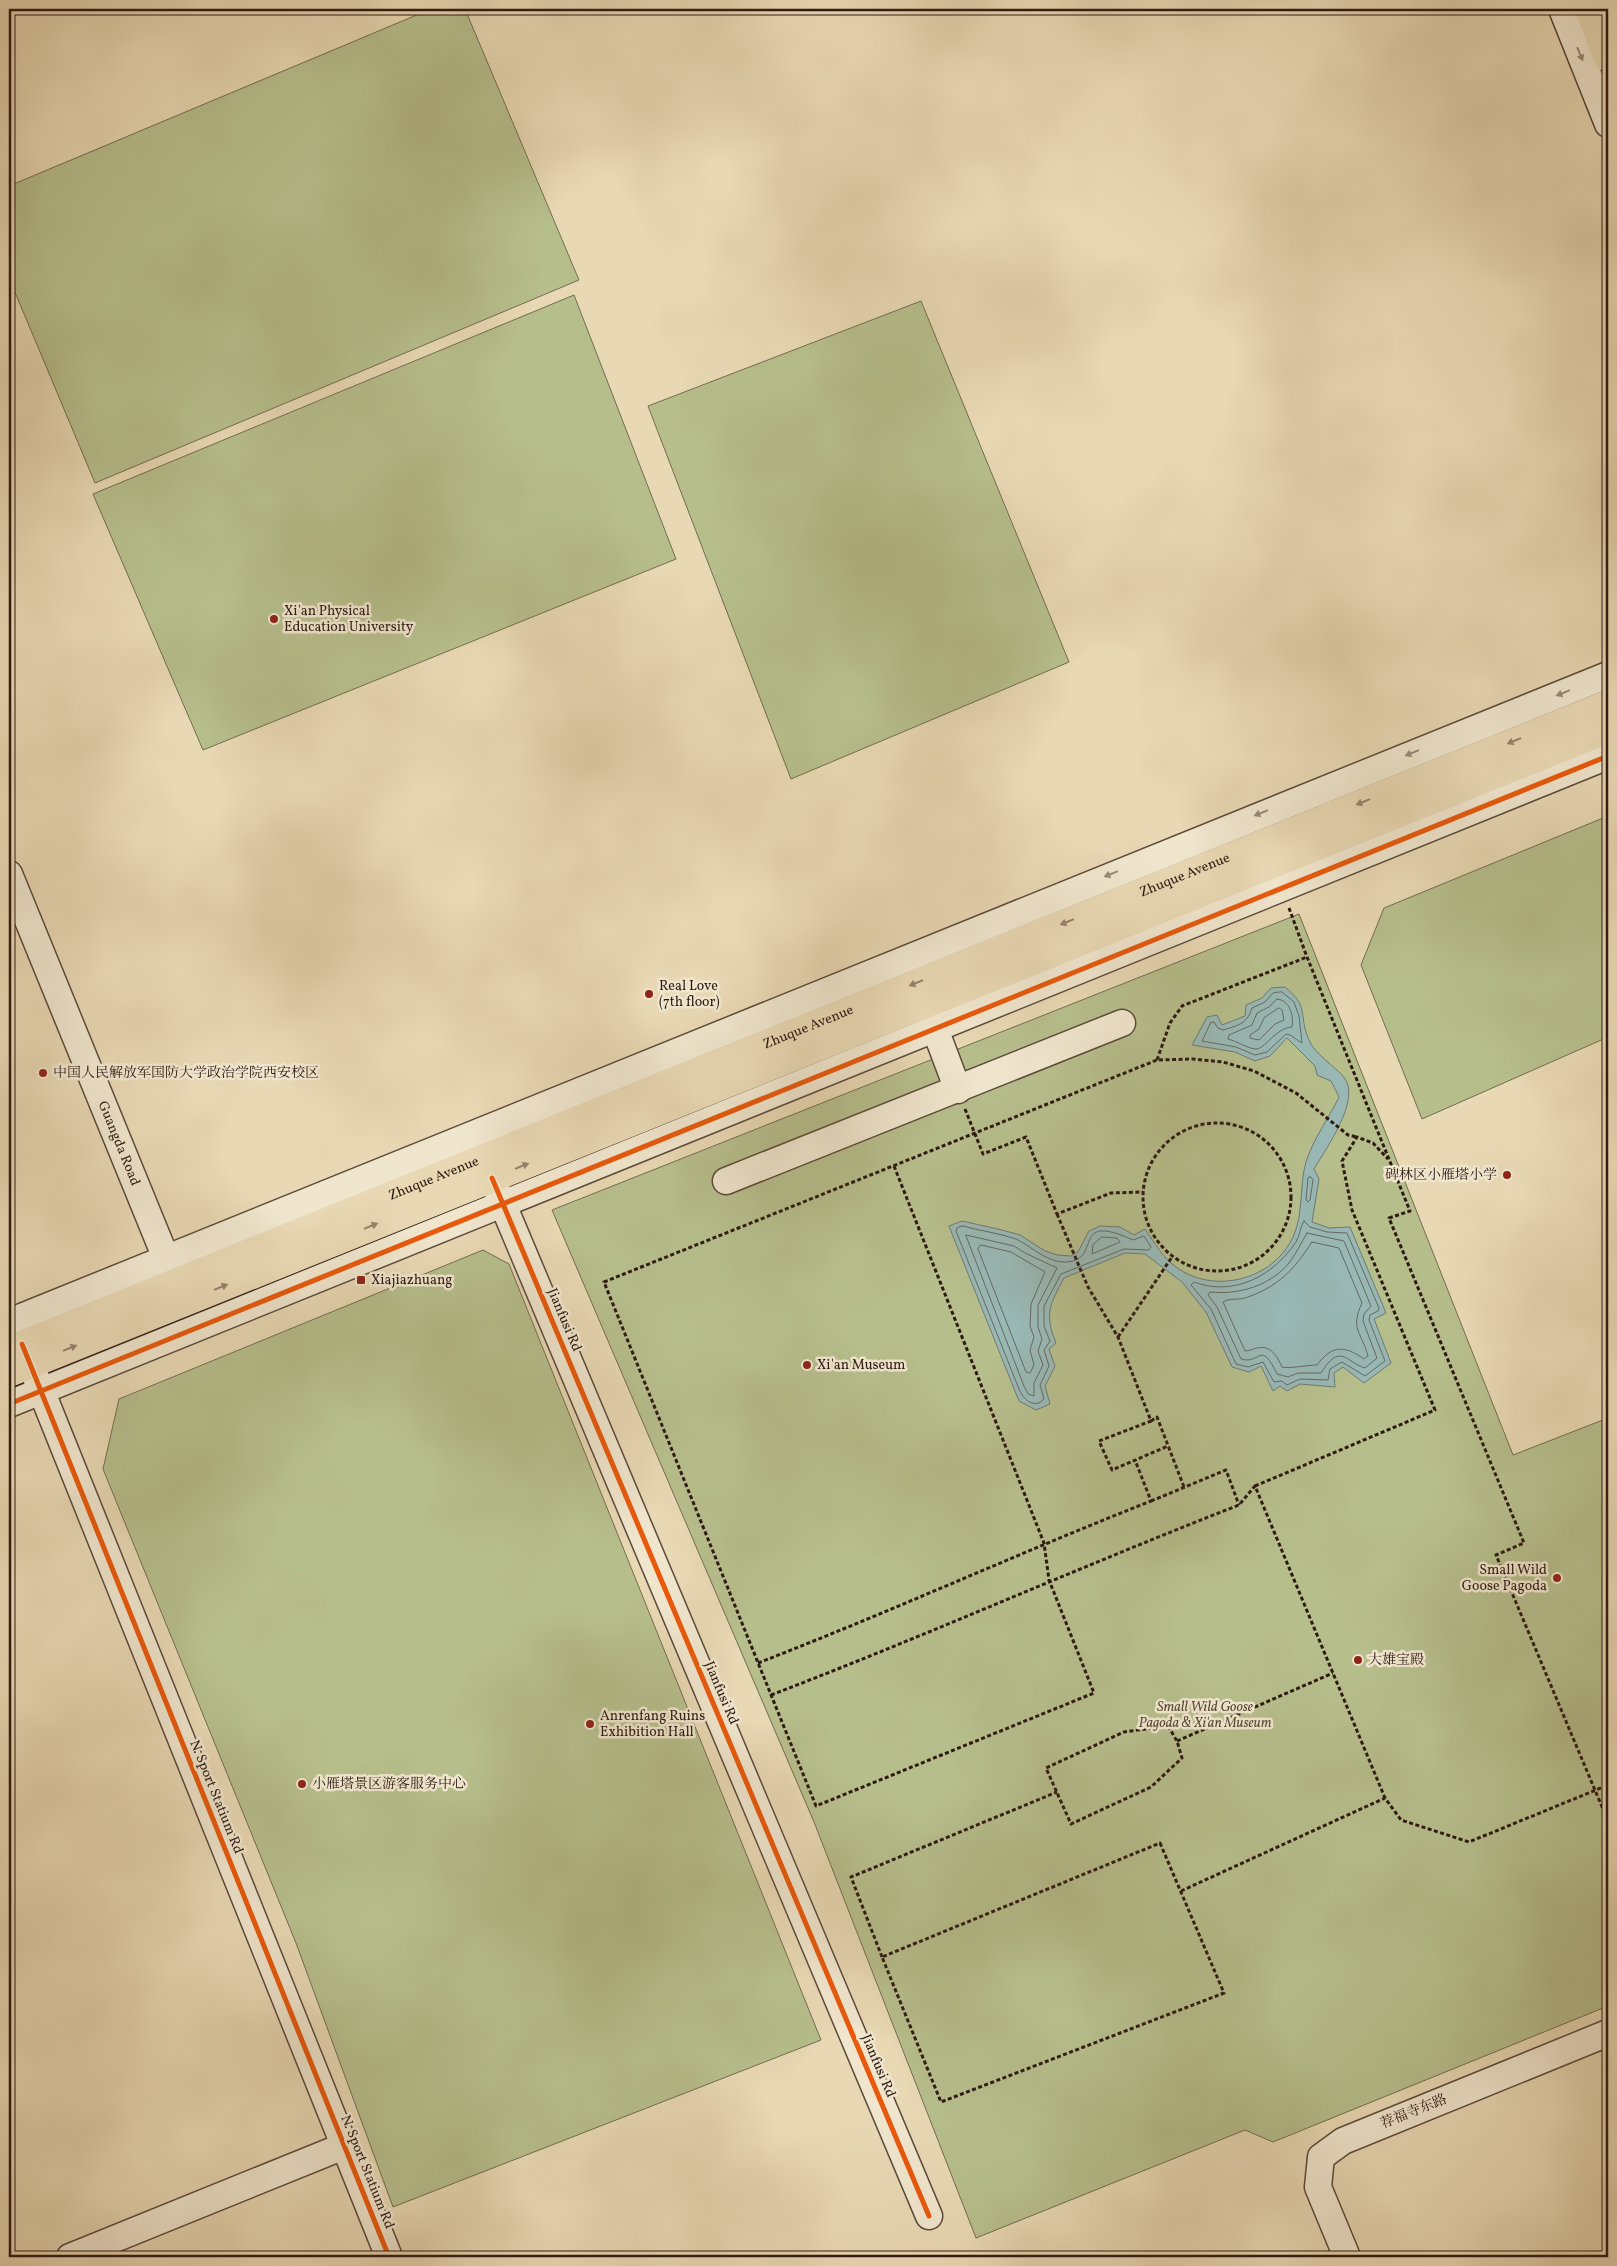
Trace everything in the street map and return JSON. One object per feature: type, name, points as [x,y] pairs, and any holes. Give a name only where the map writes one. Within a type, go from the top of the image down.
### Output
[{"type":"main road","points":[[1589,9],[1608,58]]},
{"type":"main road","name":"Zhuque Avenue","points":[[16,1351],[175,1280],[1608,704]]},
{"type":"main road","name":"Zhuque Avenue","points":[[175,1280],[492,1178],[930,1017],[1608,728]]},
{"type":"street","points":[[1562,9],[1608,124]]},
{"type":"street","points":[[175,1280],[1608,675]]},
{"type":"street","points":[[9,1404],[503,1204],[930,1017],[1282,888],[1608,756]]},
{"type":"street","name":"Guangda Road","points":[[9,874],[175,1280]]},
{"type":"street","points":[[930,1017],[958,1090]]},
{"type":"street","points":[[726,1181],[1122,1023]]},
{"type":"street","name":"Jianfusi Rd","points":[[492,1178],[929,2216]]},
{"type":"street","name":"N. Sport Statium Rd","points":[[16,1351],[41,1391],[389,2257]]},
{"type":"street","name":"荐福寺东路","points":[[1347,2257],[1318,2187],[1321,2157],[1343,2141],[1608,2033]]},
{"type":"street","points":[[70,2257],[344,2146]]},
{"type":"path","points":[[1282,888],[1307,957],[1410,1210],[1390,1218],[1524,1543],[1496,1555],[1608,1821]]},
{"type":"path","points":[[1157,1060],[1170,1023],[1182,1006],[1307,957]]},
{"type":"path","points":[[894,1166],[1044,1543],[1049,1580],[1094,1693],[816,1806],[604,1282],[1157,1060],[1193,1059],[1223,1062],[1254,1071],[1296,1093],[1348,1135],[1373,1143],[1389,1161]]},
{"type":"path","points":[[958,1090],[983,1154],[1026,1137],[1088,1287],[1118,1336],[1151,1420]]},
{"type":"path","points":[[1203,1124],[1228,1124],[1251,1131],[1270,1146],[1284,1166],[1290,1190],[1289,1214],[1280,1237],[1264,1255],[1242,1267],[1218,1272],[1194,1268],[1172,1257],[1156,1239],[1145,1216],[1143,1192],[1148,1168],[1161,1148],[1180,1132],[1203,1124]]},
{"type":"path","points":[[771,1695],[890,1650],[1049,1580],[1239,1505],[1255,1486],[1435,1410],[1352,1210],[1342,1161],[1357,1137]]},
{"type":"path","points":[[1057,1214],[1111,1192],[1143,1192]]},
{"type":"path","points":[[1118,1336],[1150,1292],[1172,1257]]},
{"type":"path","points":[[1168,1446],[1112,1470],[1099,1441],[1157,1417],[1184,1487]]},
{"type":"path","points":[[1135,1460],[1151,1501]]},
{"type":"path","points":[[758,1663],[894,1610],[1044,1543],[1226,1470],[1239,1505]]},
{"type":"path","points":[[1255,1486],[1385,1798],[1400,1820],[1469,1842],[1608,1785]]},
{"type":"path","points":[[1177,1741],[1333,1673]]},
{"type":"path","points":[[1168,1726],[1177,1741],[1182,1758],[1151,1787],[1071,1824],[1057,1792],[1046,1768],[1124,1732],[1168,1726]]},
{"type":"path","points":[[882,1957],[1160,1843],[1224,1993],[941,2102],[882,1957],[851,1877],[1057,1792]]},
{"type":"path","points":[[1181,1891],[1385,1798]]},
{"type":"green space","points":[[431,9],[465,9],[579,280],[95,483],[9,278],[9,186]]},
{"type":"green space","points":[[574,295],[676,559],[203,750],[93,494]]},
{"type":"green space","points":[[921,301],[1069,662],[791,779],[648,406]]},
{"type":"green space","points":[[1608,816],[1608,1037],[1422,1119],[1361,965],[1384,908]]},
{"type":"green space","name":"Small Wild Goose Pagoda & Xi'an Museum","points":[[1299,914],[1513,1455],[1608,1418],[1608,2006],[1273,2142],[1245,2130],[976,2238],[814,1822],[552,1210]]},
{"type":"green space","points":[[483,1250],[509,1264],[821,2040],[393,2207],[296,1943],[103,1469],[119,1399]]},
{"type":"water","points":[[1285,987],[1293,994],[1301,1006],[1306,1032],[1312,1045],[1343,1076],[1348,1085],[1349,1097],[1346,1110],[1334,1136],[1314,1169],[1319,1179],[1312,1222],[1329,1228],[1350,1227],[1386,1313],[1374,1319],[1391,1363],[1364,1383],[1343,1367],[1334,1373],[1335,1387],[1300,1384],[1287,1391],[1280,1386],[1273,1391],[1261,1366],[1249,1372],[1232,1367],[1206,1312],[1182,1282],[1145,1254],[1125,1253],[1064,1278],[1050,1309],[1050,1324],[1056,1343],[1049,1349],[1055,1366],[1045,1386],[1050,1404],[1036,1410],[1019,1401],[949,1226],[962,1221],[998,1229],[1020,1235],[1045,1251],[1057,1255],[1071,1256],[1078,1252],[1089,1231],[1100,1226],[1120,1227],[1134,1235],[1145,1229],[1159,1250],[1171,1263],[1191,1276],[1208,1280],[1241,1279],[1257,1273],[1272,1264],[1284,1252],[1293,1237],[1299,1219],[1306,1162],[1317,1137],[1339,1097],[1331,1081],[1317,1075],[1315,1066],[1287,1038],[1270,1056],[1255,1061],[1235,1052],[1192,1045],[1207,1017],[1217,1015],[1222,1025],[1245,1016],[1246,1005],[1262,998],[1271,988]]},
{"type":"cycle path","points":[[9,1404],[1608,756]]},
{"type":"cycle path","points":[[492,1178],[929,2216]]},
{"type":"cycle path","points":[[22,1344],[389,2257]]},
{"type":"place","name":"Xi'an Physical Education University","points":[[274,619]]},
{"type":"place","name":"Real Love (7th floor)","points":[[649,994]]},
{"type":"place","name":"中国人民解放军国防大学政治学院西安校区","points":[[43,1073]]},
{"type":"place","name":"碑林区小雁塔小学","points":[[1507,1175]]},
{"type":"place","name":"Xiajiazhuang","points":[[361,1280]]},
{"type":"place","name":"Xi'an Museum","points":[[807,1365]]},
{"type":"place","name":"Small Wild Goose Pagoda","points":[[1557,1578]]},
{"type":"place","name":"大雄宝殿","points":[[1358,1660]]},
{"type":"place","name":"Anrenfang Ruins Exhibition Hall","points":[[590,1724]]},
{"type":"place","name":"小雁塔景区游客服务中心","points":[[302,1784]]}]
